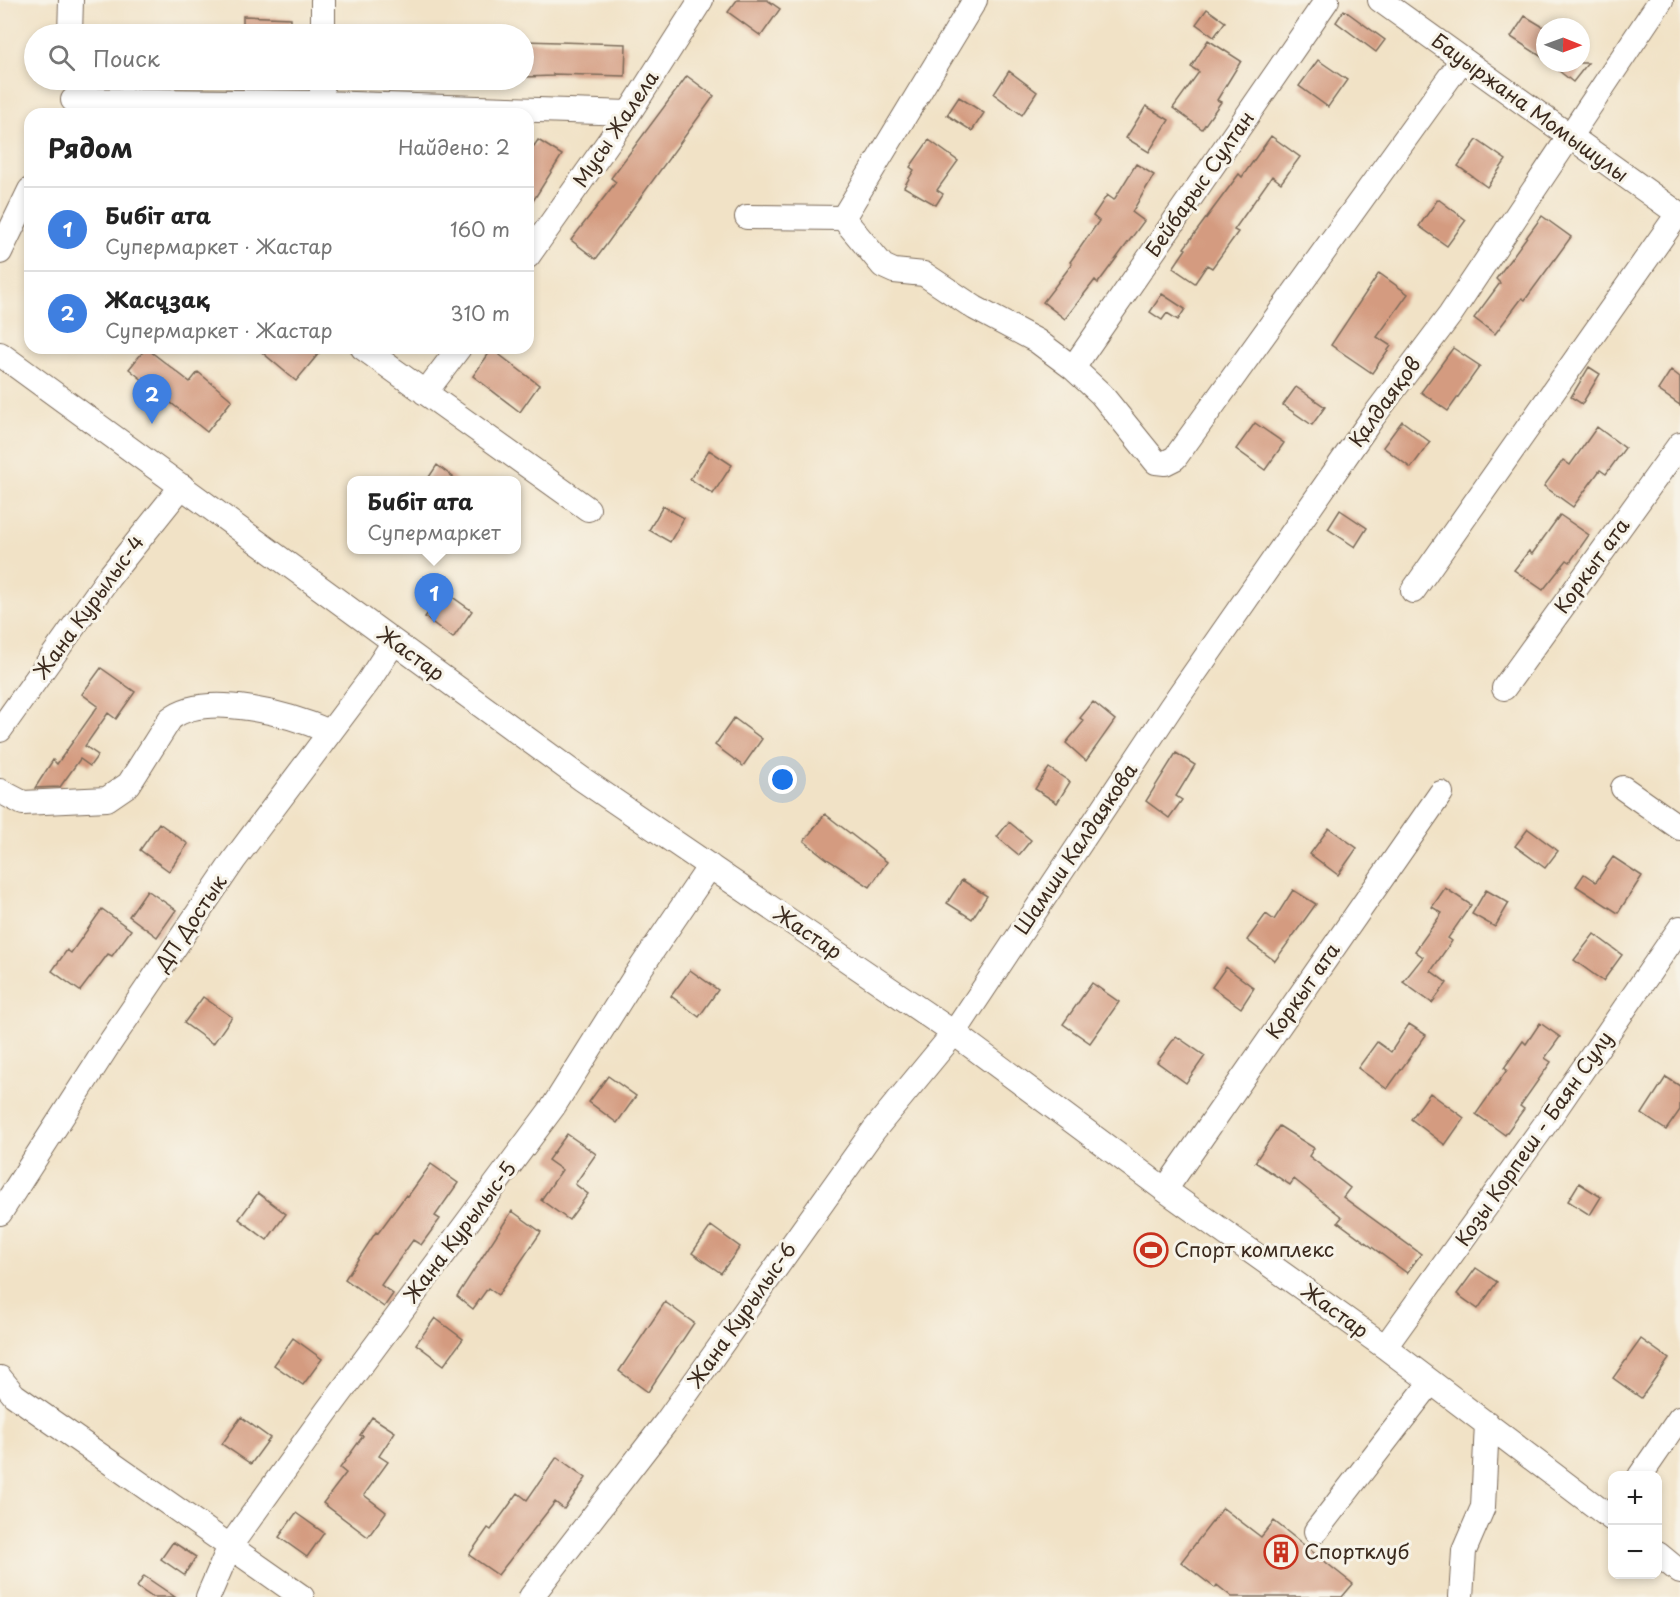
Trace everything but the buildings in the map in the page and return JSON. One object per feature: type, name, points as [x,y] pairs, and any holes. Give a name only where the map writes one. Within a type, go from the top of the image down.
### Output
[{"type":"street","points":[[70,24],[71,0]]},
{"type":"street","points":[[323,0],[323,24]]},
{"type":"street","name":"Мусы Жалела","points":[[534,248],[629,113],[701,0]]},
{"type":"street","points":[[843,218],[975,0]]},
{"type":"street","name":"Бейбарыс Султан","points":[[1073,368],[1328,0]]},
{"type":"street","name":"Бауыржана Момышулы","points":[[1380,0],[1679,215]]},
{"type":"street","name":"Қалдаяқов","points":[[1200,665],[1373,417],[1450,315],[1570,138],[1650,4]]},
{"type":"street","points":[[843,218],[883,266],[894,271],[924,274],[975,308],[1037,341],[1073,368],[1101,394],[1156,462],[1165,463],[1175,458],[1462,60]]},
{"type":"street","points":[[72,102],[322,91],[629,113]]},
{"type":"street","points":[[0,252],[24,202]]},
{"type":"street","points":[[1413,591],[1679,215]]},
{"type":"street","points":[[747,218],[843,218]]},
{"type":"street","name":"Жастар","points":[[0,354],[582,779],[954,1033],[1165,1190],[1385,1347],[1608,1514]]},
{"type":"street","points":[[371,354],[588,509]]},
{"type":"street","points":[[425,393],[454,354]]},
{"type":"street","name":"Коркыт ата","points":[[1504,688],[1680,444]]},
{"type":"street","name":"Жана Курылыс-4","points":[[0,730],[109,577],[182,486]]},
{"type":"street","name":"ДП Достык","points":[[0,1213],[107,1047],[227,870],[382,664],[394,642]]},
{"type":"street","name":"Шамши Калдаякова","points":[[954,1033],[1200,665]]},
{"type":"street","points":[[0,790],[23,803],[107,799],[129,784],[170,719],[179,711],[199,707],[258,708],[301,719],[330,732]]},
{"type":"street","points":[[1623,788],[1680,828]]},
{"type":"street","name":"Коркыт ата","points":[[1165,1190],[1441,793]]},
{"type":"street","name":"Жана Курылыс-5","points":[[208,1597],[230,1546],[327,1411],[553,1107],[636,975],[710,866]]},
{"type":"street","name":"Козы Корпеш - Баян Сулу","points":[[1385,1347],[1532,1142],[1680,928]]},
{"type":"street","name":"Жана Курылыс-6","points":[[531,1597],[667,1421],[874,1130],[954,1033]]},
{"type":"street","points":[[0,1378],[14,1395],[302,1597]]},
{"type":"street","points":[[1316,1531],[1431,1382]]},
{"type":"street","points":[[1643,1471],[1680,1418]]},
{"type":"street","points":[[1461,1597],[1464,1551],[1483,1507],[1487,1423]]},
{"type":"street","points":[[1662,1557],[1680,1572]]},
{"type":"place","name":"Жасұзақ","points":[[152,424]]},
{"type":"place","name":"Бибіт ата","points":[[434,623]]},
{"type":"place","name":"Спорт комплекс","points":[[1151,1250]]},
{"type":"place","name":"Спортклуб","points":[[1281,1552]]}]
